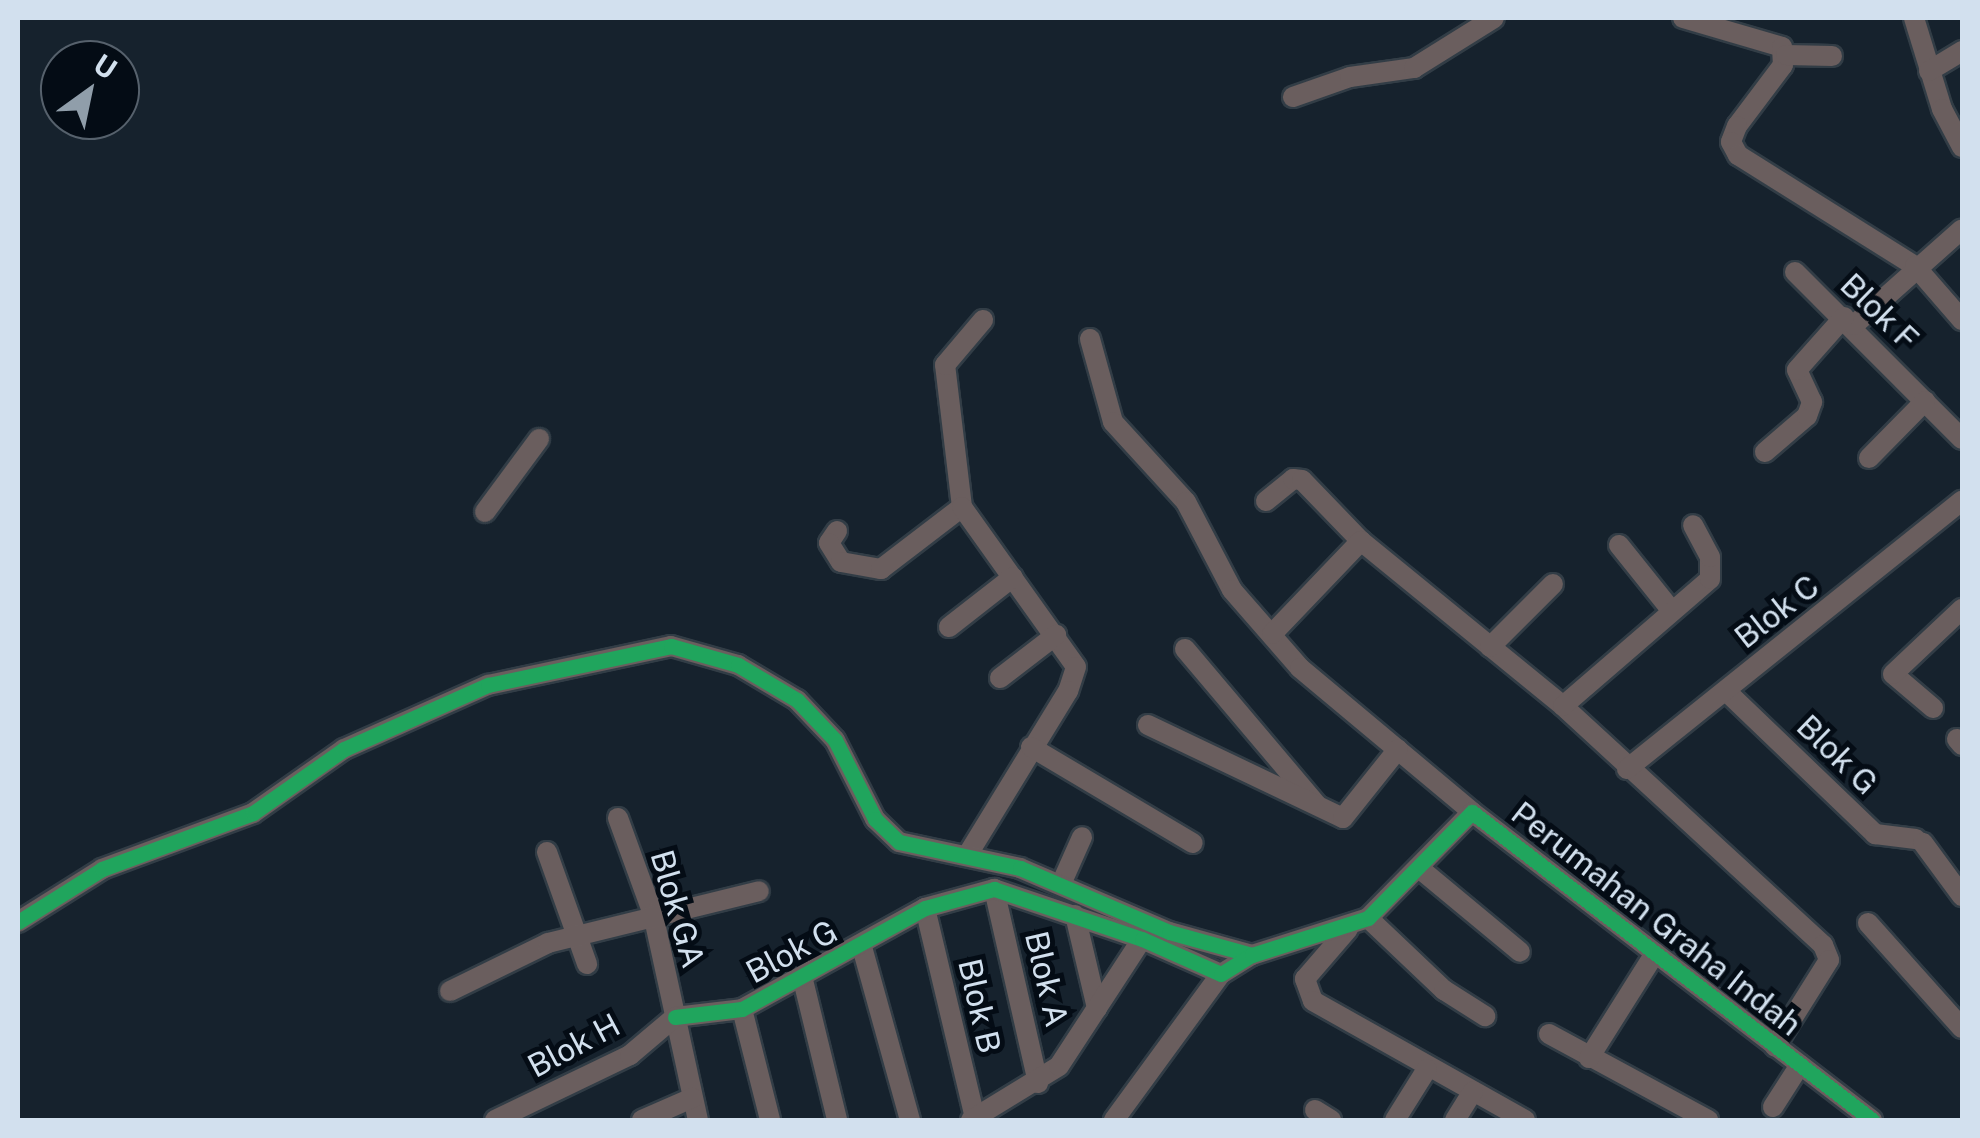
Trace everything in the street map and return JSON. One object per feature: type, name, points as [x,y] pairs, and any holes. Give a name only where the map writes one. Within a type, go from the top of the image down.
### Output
[{"type":"street","points":[[1293,98],[1350,77],[1414,68],[1494,18]]},
{"type":"street","points":[[1683,18],[1769,38],[1786,55],[1832,56]]},
{"type":"street","points":[[1914,18],[1929,72],[1962,144]]},
{"type":"street","points":[[1929,72],[1962,52]]},
{"type":"street","points":[[1786,55],[1737,126],[1731,142],[1738,155],[1916,266],[1962,320]]},
{"type":"street","points":[[1766,452],[1807,416],[1812,402],[1797,370],[1849,321],[1962,229]]},
{"type":"street","name":"Blok F","points":[[1794,272],[1849,321],[1962,439]]},
{"type":"street","points":[[967,856],[1075,678],[1076,667],[962,507],[945,365],[982,320]]},
{"type":"street","points":[[1090,339],[1113,422],[1177,489],[1232,590],[1300,668],[1472,812]]},
{"type":"street","points":[[1869,458],[1926,401]]},
{"type":"street","points":[[485,512],[539,439]]},
{"type":"street","points":[[1266,501],[1298,478],[1362,541],[1563,706],[1826,950],[1829,960],[1812,995],[1775,1046]]},
{"type":"street","name":"Blok C","points":[[1627,769],[1962,500]]},
{"type":"street","points":[[837,531],[830,543],[841,562],[881,570],[962,507]]},
{"type":"street","points":[[1563,706],[1715,572],[1693,526]]},
{"type":"street","points":[[1272,634],[1362,541]]},
{"type":"street","points":[[1619,544],[1671,610]]},
{"type":"street","points":[[949,628],[1013,577]]},
{"type":"street","points":[[1490,648],[1553,584]]},
{"type":"street","points":[[1932,708],[1893,674],[1962,610]]},
{"type":"street","points":[[1000,678],[1056,635]]},
{"type":"street","points":[[18,922],[102,869],[253,813],[344,749],[501,679],[644,646],[714,656],[769,682],[820,723],[884,832],[912,847],[967,856],[1062,882],[1168,932],[1252,955]]},
{"type":"street","points":[[1185,649],[1318,807]]},
{"type":"street","name":"Blok G","points":[[1726,691],[1875,834],[1920,841],[1962,896]]},
{"type":"street","points":[[1148,725],[1318,807],[1348,816],[1398,749]]},
{"type":"street","points":[[1031,747],[1192,843]]},
{"type":"street","name":"Perumahan Graha Indah","points":[[1221,974],[1252,955],[1348,929],[1368,918],[1472,812],[1872,1120]]},
{"type":"street","name":"Blok GA","points":[[618,818],[653,914],[675,1017]]},
{"type":"street","points":[[1062,882],[1082,837]]},
{"type":"street","points":[[546,852],[588,964]]},
{"type":"street","points":[[1419,868],[1520,952]]},
{"type":"street","points":[[925,908],[994,889],[1142,939],[1221,974],[1114,1120]]},
{"type":"street","name":"Blok A","points":[[994,889],[1038,1082]]},
{"type":"street","points":[[450,991],[512,958],[578,934],[759,891]]},
{"type":"street","name":"Blok G","points":[[675,1017],[742,1010],[803,980],[925,908]]},
{"type":"street","name":"Blok B","points":[[925,908],[973,1119]]},
{"type":"street","points":[[1075,915],[1097,1008]]},
{"type":"street","points":[[1368,918],[1444,990],[1485,1016]]},
{"type":"street","points":[[1868,923],[1962,1028]]},
{"type":"street","points":[[1348,929],[1305,979],[1306,993],[1426,1069],[1525,1120]]},
{"type":"street","points":[[973,1119],[1038,1082],[1076,1045],[1142,939]]},
{"type":"street","points":[[862,947],[910,1120]]},
{"type":"street","points":[[1589,1058],[1655,953]]},
{"type":"street","points":[[803,980],[837,1120]]},
{"type":"street","points":[[742,1010],[770,1120]]},
{"type":"street","points":[[675,1017],[698,1120]]},
{"type":"street","name":"Blok H","points":[[495,1120],[630,1055],[675,1017]]},
{"type":"street","points":[[1549,1034],[1708,1120]]},
{"type":"street","points":[[1773,1107],[1800,1065]]},
{"type":"street","points":[[1395,1120],[1426,1069]]},
{"type":"street","points":[[1456,1120],[1473,1091]]},
{"type":"street","points":[[642,1120],[692,1098]]},
{"type":"cycle path","points":[[18,922],[102,869],[253,813],[344,749],[488,685],[671,646],[738,665],[797,700],[835,740],[875,819],[899,842],[1020,868],[1169,932],[1252,955]]},
{"type":"cycle path","points":[[675,1017],[742,1009],[925,908],[994,889],[1142,939],[1221,974],[1252,955],[1368,918],[1472,812],[1872,1120]]}]
